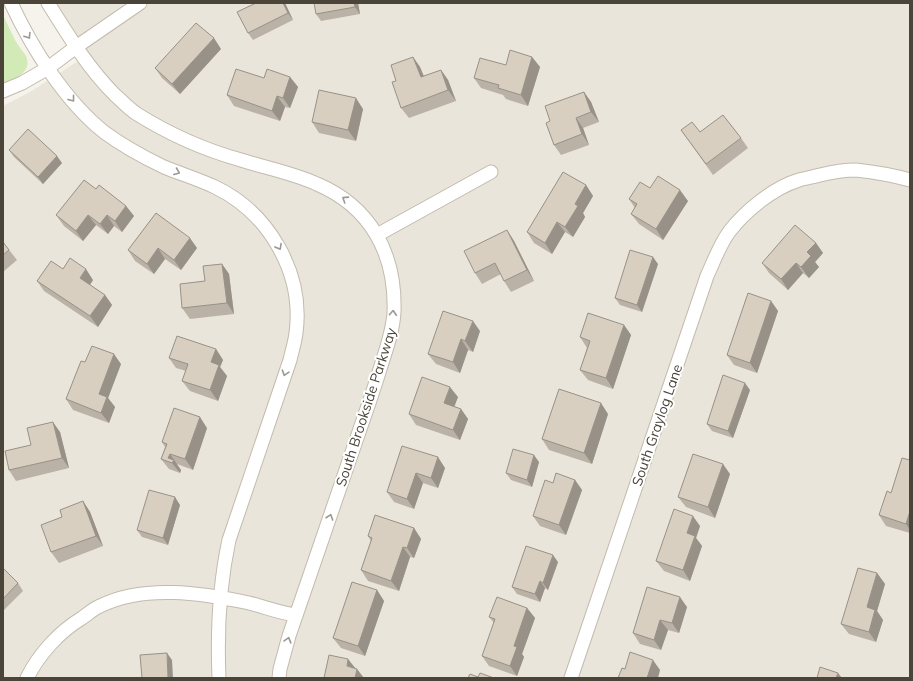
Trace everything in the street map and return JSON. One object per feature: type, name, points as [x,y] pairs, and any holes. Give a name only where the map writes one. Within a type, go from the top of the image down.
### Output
[{"type":"street","points":[[11,3],[22,27],[48,68],[79,109],[103,131],[136,153],[164,167],[216,188],[242,205],[267,228],[280,248],[292,275],[296,296],[297,319],[296,334],[290,360],[230,540],[224,567],[220,598],[218,642],[219,678]]},
{"type":"street","name":"South Brookside Parkway","points":[[48,3],[76,47],[102,82],[135,113],[160,127],[209,150],[293,174],[318,184],[347,200],[356,208],[377,235],[389,264],[394,284],[394,313],[388,345],[289,636],[280,669],[280,678]]},
{"type":"street","points":[[3,91],[22,83],[48,68],[140,3]]},
{"type":"street","name":"South Graylog Lane","points":[[571,678],[707,276],[719,249],[730,232],[753,206],[775,192],[799,180],[836,171],[855,170],[890,174],[910,180]]},
{"type":"street","points":[[377,235],[491,172]]},
{"type":"street","points":[[27,678],[37,662],[54,641],[70,625],[100,606],[123,598],[169,591],[250,603],[296,615]]},
{"type":"shaded area","points":[[55,3],[910,3],[910,678],[3,678],[3,106],[30,92],[89,54]]},
{"type":"green space","points":[[3,15],[16,42],[26,56],[28,62],[25,71],[22,74],[3,83]]},
{"type":"building","points":[[256,3],[283,3],[288,13],[248,33],[237,12]]},
{"type":"building","points":[[314,3],[354,3],[355,7],[316,14]]},
{"type":"building","points":[[196,23],[214,38],[172,84],[155,68]]},
{"type":"building","points":[[510,50],[532,57],[521,95],[498,88],[499,85],[474,78],[480,58],[506,65]]},
{"type":"building","points":[[413,57],[421,77],[441,70],[448,90],[401,108],[392,82],[396,81],[391,65]]},
{"type":"building","points":[[236,69],[264,78],[267,69],[290,77],[283,98],[277,96],[272,111],[227,95]]},
{"type":"building","points":[[319,90],[356,98],[348,130],[312,122]]},
{"type":"building","points":[[584,92],[591,112],[576,118],[582,134],[554,145],[546,123],[550,121],[545,106]]},
{"type":"building","points":[[723,115],[741,138],[706,164],[681,130],[692,122],[700,132]]},
{"type":"building","points":[[28,129],[57,156],[38,177],[9,150]]},
{"type":"building","points":[[563,172],[586,185],[575,204],[578,206],[565,227],[557,222],[545,243],[527,232]]},
{"type":"building","points":[[658,176],[680,190],[656,229],[631,214],[637,204],[629,199],[640,182],[650,188]]},
{"type":"building","points":[[84,180],[96,189],[99,185],[126,206],[115,221],[107,215],[100,224],[88,215],[76,231],[56,215]]},
{"type":"building","points":[[156,213],[190,238],[174,260],[158,248],[147,264],[128,250]]},
{"type":"building","points":[[795,225],[816,243],[807,252],[811,256],[801,267],[796,263],[781,279],[762,263]]},
{"type":"building","points":[[507,230],[527,270],[504,281],[495,263],[475,273],[464,251]]},
{"type":"building","points":[[3,242],[9,250],[3,255]]},
{"type":"building","points":[[630,250],[653,257],[637,305],[615,298]]},
{"type":"building","points":[[70,258],[86,269],[80,278],[105,295],[90,316],[37,281],[51,261],[63,269]]},
{"type":"building","points":[[222,264],[227,303],[182,308],[180,284],[205,281],[203,266]]},
{"type":"building","points":[[748,293],[771,301],[750,363],[727,355]]},
{"type":"building","points":[[443,311],[473,321],[465,341],[461,339],[453,362],[428,354]]},
{"type":"building","points":[[588,313],[624,325],[606,378],[580,370],[590,341],[580,337]]},
{"type":"building","points":[[177,336],[216,349],[211,362],[219,365],[210,390],[182,381],[188,364],[169,358]]},
{"type":"building","points":[[92,346],[114,354],[99,394],[107,397],[101,413],[66,399],[81,361],[85,362]]},
{"type":"building","points":[[723,375],[745,383],[728,431],[707,424]]},
{"type":"building","points":[[422,377],[450,387],[444,403],[461,409],[453,430],[409,414]]},
{"type":"building","points":[[559,389],[601,403],[584,453],[542,439]]},
{"type":"building","points":[[174,408],[200,417],[185,459],[170,454],[168,458],[174,460],[172,463],[161,459],[167,444],[162,442]]},
{"type":"building","points":[[53,422],[62,458],[9,470],[5,451],[31,445],[27,428]]},
{"type":"building","points":[[402,446],[438,457],[431,478],[416,473],[407,499],[387,492]]},
{"type":"building","points":[[513,449],[534,455],[527,480],[506,473]]},
{"type":"building","points":[[693,454],[723,464],[708,507],[678,497]]},
{"type":"building","points":[[902,458],[910,460],[910,511],[906,524],[879,515],[887,491],[891,493]]},
{"type":"building","points":[[556,473],[575,480],[559,525],[533,516],[545,480],[553,483]]},
{"type":"building","points":[[149,490],[175,497],[163,538],[137,530]]},
{"type":"building","points":[[83,501],[96,536],[51,552],[41,525],[62,517],[60,510]]},
{"type":"building","points":[[674,509],[693,516],[687,533],[695,536],[683,570],[656,561]]},
{"type":"building","points":[[375,515],[414,528],[407,548],[403,547],[391,581],[361,570],[372,538],[368,536]]},
{"type":"building","points":[[526,546],[553,555],[543,583],[540,581],[535,594],[512,587]]},
{"type":"building","points":[[3,568],[18,583],[3,599]]},
{"type":"building","points":[[858,568],[877,573],[867,607],[875,610],[869,632],[841,624]]},
{"type":"building","points":[[352,582],[377,590],[358,646],[333,638]]},
{"type":"building","points":[[647,587],[680,597],[672,623],[660,620],[654,640],[633,633]]},
{"type":"building","points":[[497,597],[527,608],[514,646],[517,647],[510,666],[482,656],[495,619],[489,617]]},
{"type":"building","points":[[630,652],[653,660],[647,678],[618,678],[622,668],[625,669]]},
{"type":"building","points":[[167,653],[168,678],[142,678],[140,655]]},
{"type":"building","points":[[329,655],[348,659],[347,666],[357,669],[355,678],[324,678]]},
{"type":"building","points":[[820,667],[838,673],[836,678],[817,678]]},
{"type":"building","points":[[480,673],[494,678],[468,678],[470,674],[478,677]]}]
